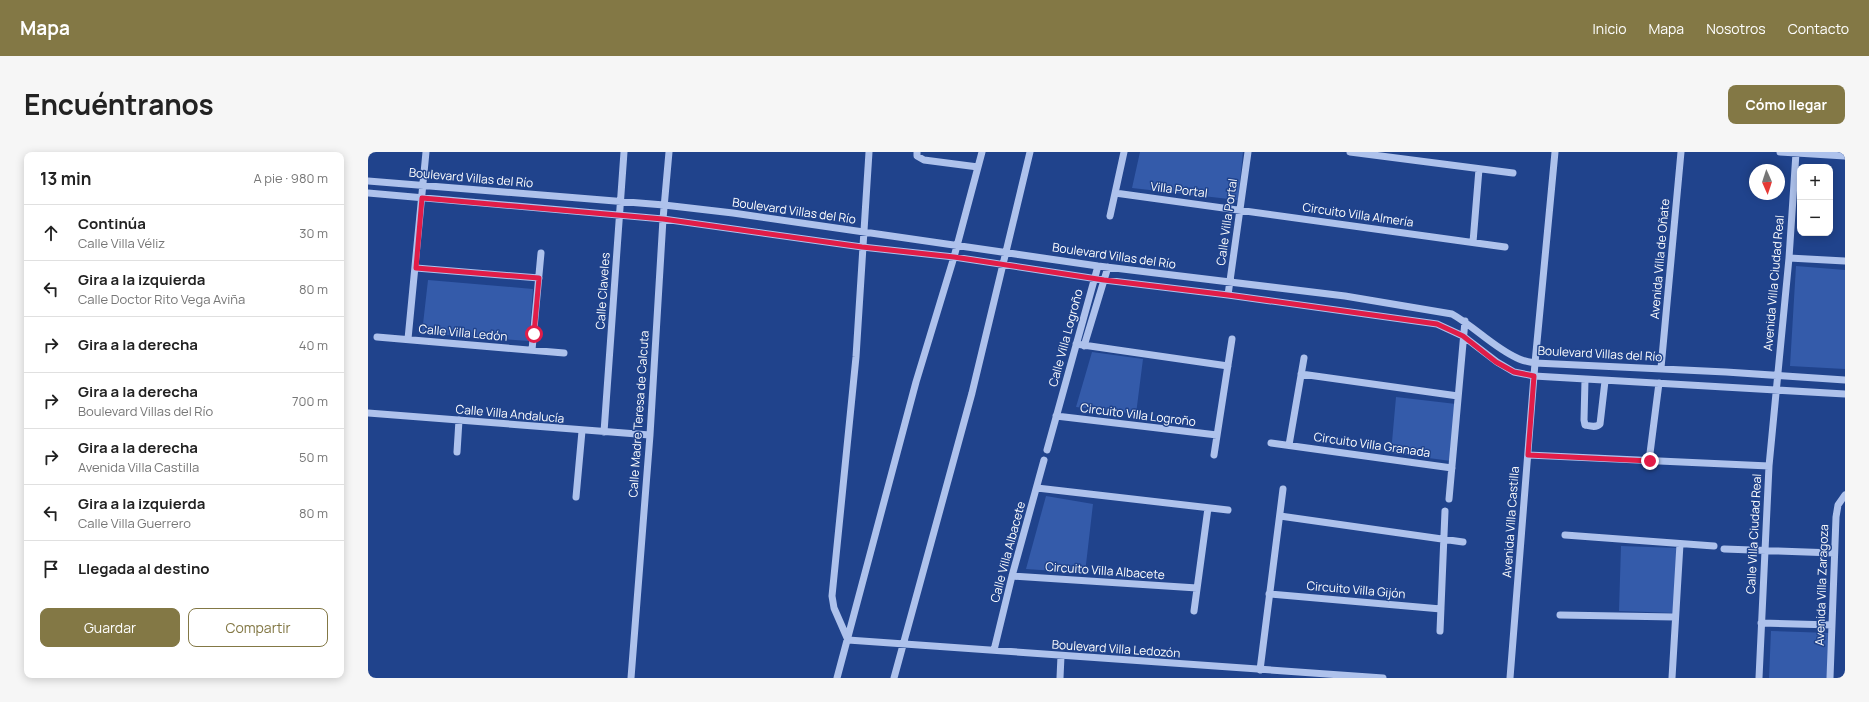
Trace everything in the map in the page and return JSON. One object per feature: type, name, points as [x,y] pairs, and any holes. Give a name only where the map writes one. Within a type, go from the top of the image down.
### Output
[{"type":"street","points":[[408,339],[426,152]]},
{"type":"street","name":"Calle Claveles","points":[[604,432],[624,152]]},
{"type":"street","name":"Calle Madre Teresa de Calcuta","points":[[631,678],[650,435],[663,219],[669,152]]},
{"type":"street","points":[[848,640],[834,608],[832,596],[856,357],[867,152]]},
{"type":"street","points":[[917,152],[917,156],[924,160],[978,167]]},
{"type":"street","points":[[837,678],[916,382],[958,244],[982,152]]},
{"type":"street","points":[[894,678],[972,393],[1030,152]]},
{"type":"street","points":[[1110,216],[1124,152]]},
{"type":"street","name":"Calle Villa Portal","points":[[1228,295],[1248,152]]},
{"type":"street","points":[[1350,152],[1513,173]]},
{"type":"street","name":"Avenida Villa Castilla","points":[[1510,678],[1535,363],[1555,152]]},
{"type":"street","name":"Avenida Villa de Oñate","points":[[1661,368],[1681,152]]},
{"type":"street","points":[[1780,152],[1845,156]]},
{"type":"street","name":"Avenida Villa Ciudad Real","points":[[1775,391],[1789,258],[1796,153]]},
{"type":"street","points":[[1473,242],[1479,169]]},
{"type":"street","name":"Boulevard Villas del Río","points":[[368,181],[664,205],[733,213],[958,244],[1098,266],[1345,296],[1452,314],[1465,321],[1506,352],[1518,359],[1535,363],[1661,368],[1845,380]]},
{"type":"street","name":"Boulevard Villas del Río","points":[[368,193],[663,219],[862,247],[954,257],[1104,280],[1228,295],[1437,324],[1463,336],[1496,362],[1514,372],[1534,376],[1845,394]]},
{"type":"street","name":"Villa Portal","points":[[1115,193],[1240,209]]},
{"type":"street","name":"Circuito Villa Almería","points":[[1240,209],[1505,247]]},
{"type":"street","points":[[532,350],[541,253]]},
{"type":"street","points":[[1789,258],[1845,261]]},
{"type":"street","name":"Calle Villa Logroño","points":[[1056,416],[1098,266]]},
{"type":"street","points":[[1084,346],[1108,267]]},
{"type":"street","points":[[416,268],[539,278]]},
{"type":"street","points":[[1449,499],[1465,321]]},
{"type":"street","name":"Calle Villa Ledón","points":[[377,337],[564,353]]},
{"type":"street","points":[[1214,455],[1232,339]]},
{"type":"street","points":[[1076,344],[1228,366]]},
{"type":"street","points":[[1289,445],[1304,358]]},
{"type":"street","points":[[1302,374],[1458,396]]},
{"type":"street","points":[[1585,380],[1584,420],[1585,424],[1590,426],[1598,426],[1600,424],[1606,381]]},
{"type":"street","points":[[1650,461],[1659,383]]},
{"type":"street","name":"Calle Villa Ciudad Real","points":[[1759,678],[1764,551],[1775,391]]},
{"type":"street","name":"Calle Villa Andalucía","points":[[368,413],[582,431],[650,435]]},
{"type":"street","points":[[1047,450],[1056,416]]},
{"type":"street","name":"Circuito Villa Logroño","points":[[1056,416],[1217,435]]},
{"type":"street","points":[[457,452],[460,420]]},
{"type":"street","points":[[576,496],[582,431]]},
{"type":"street","name":"Circuito Villa Granada","points":[[1271,443],[1452,468]]},
{"type":"street","points":[[1528,455],[1769,466]]},
{"type":"street","name":"Calle Villa Albacete","points":[[994,650],[1012,576],[1044,460]]},
{"type":"street","points":[[1036,488],[1228,510]]},
{"type":"street","points":[[1260,670],[1284,489]]},
{"type":"street","name":"Avenida Villa Zaragoza","points":[[1830,678],[1836,517],[1838,505],[1845,495]]},
{"type":"street","points":[[1194,612],[1196,588],[1208,508]]},
{"type":"street","points":[[1440,631],[1445,511]]},
{"type":"street","points":[[1280,516],[1462,542]]},
{"type":"street","points":[[1565,535],[1714,546]]},
{"type":"street","points":[[1672,678],[1680,544]]},
{"type":"street","points":[[1724,549],[1834,553]]},
{"type":"street","name":"Circuito Villa Albacete","points":[[1012,576],[1196,588]]},
{"type":"street","name":"Circuito Villa Gijón","points":[[1269,594],[1442,609]]},
{"type":"street","points":[[1560,615],[1675,617]]},
{"type":"street","points":[[1761,623],[1832,625]]},
{"type":"street","name":"Boulevard Villa Ledozón","points":[[848,640],[903,646],[994,650],[1383,678]]},
{"type":"street","points":[[1060,678],[1061,656]]},
{"type":"shaded area","points":[[1140,152],[1243,152],[1238,200],[1132,188]]},
{"type":"shaded area","points":[[1796,266],[1845,270],[1845,369],[1790,366]]},
{"type":"shaded area","points":[[428,280],[533,289],[529,341],[422,333]]},
{"type":"shaded area","points":[[1092,352],[1143,359],[1136,414],[1076,407]]},
{"type":"shaded area","points":[[1396,397],[1456,404],[1451,461],[1391,453]]},
{"type":"shaded area","points":[[1046,496],[1093,504],[1085,573],[1026,569]]},
{"type":"shaded area","points":[[1621,546],[1677,548],[1675,613],[1619,611]]},
{"type":"shaded area","points":[[1771,631],[1830,633],[1828,678],[1769,678]]},
{"type":"route","points":[[534,334],[539,278],[416,268],[422,198],[663,219],[862,247],[954,257],[1104,280],[1228,295],[1437,324],[1463,336],[1496,362],[1514,372],[1534,376],[1528,455],[1650,461]]}]
